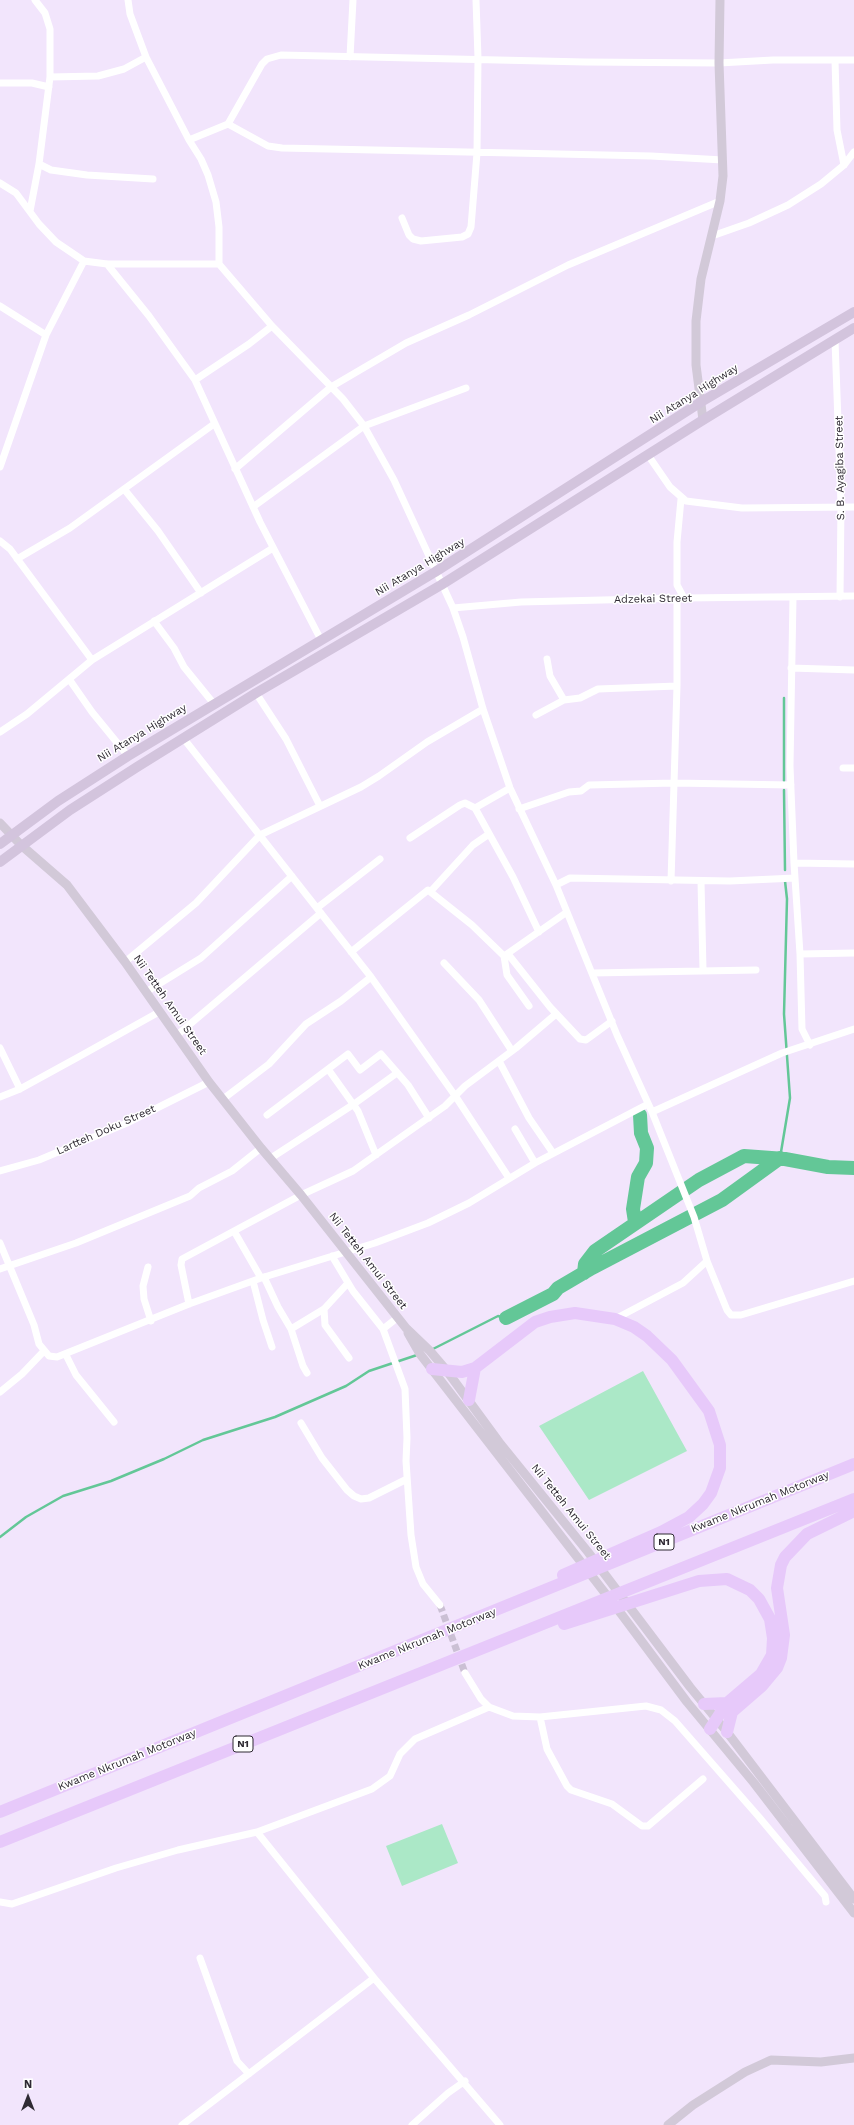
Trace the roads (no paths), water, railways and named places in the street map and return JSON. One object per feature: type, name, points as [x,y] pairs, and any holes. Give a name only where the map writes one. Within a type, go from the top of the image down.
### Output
[{"type":"highway","points":[[432,1369],[462,1372],[475,1368],[535,1322],[550,1317],[575,1313],[615,1319],[634,1327],[647,1336],[672,1360],[709,1411],[720,1445],[720,1468],[712,1493],[698,1510],[677,1524],[507,1600],[474,1620]]},
{"type":"highway","points":[[469,1400],[475,1368]]},
{"type":"highway","name":"Kwame Nkrumah Motorway","points":[[0,1812],[854,1464]]},
{"type":"highway","name":"N1","points":[[0,1842],[486,1646],[854,1500]]},
{"type":"highway","points":[[727,1732],[732,1712],[762,1686],[777,1668],[781,1658],[784,1635],[777,1588],[781,1565],[785,1557],[807,1534],[854,1511]]},
{"type":"highway","points":[[486,1646],[526,1636],[685,1584],[707,1580],[727,1580],[750,1590],[759,1599],[770,1619],[773,1638],[772,1655],[767,1666],[755,1680],[727,1703],[713,1724]]},
{"type":"highway","points":[[704,1704],[727,1703]]},
{"type":"main road","points":[[703,420],[696,365],[696,321],[701,279],[720,201],[723,176],[719,63],[720,0]]},
{"type":"main road","name":"Nii Atanya Highway","points":[[0,844],[58,801],[128,756],[435,572],[701,402],[854,312]]},
{"type":"main road","points":[[0,862],[21,845],[83,802],[256,693],[441,584],[703,420],[854,328]]},
{"type":"main road","name":"Nii Tetteh Amui Street","points":[[0,823],[21,845],[67,885],[125,962],[209,1082],[346,1251],[397,1318],[429,1350],[447,1371],[499,1442],[588,1552],[704,1704],[713,1724]]},
{"type":"main road","points":[[406,1328],[413,1345],[622,1615],[687,1702],[713,1724],[727,1732],[854,1899]]},
{"type":"main road","points":[[713,1724],[822,1874],[854,1913]]},
{"type":"main road","points":[[668,2125],[694,2105],[745,2072],[771,2060],[820,2062],[840,2061],[854,2058]]},
{"type":"street","points":[[30,211],[39,164],[50,77],[50,29],[45,13],[35,0]]},
{"type":"street","points":[[128,0],[130,14],[146,57],[189,140],[202,159],[216,202],[220,227],[219,264],[272,326],[331,387],[364,426],[394,480],[435,572],[453,608],[463,637],[483,709],[510,788],[556,885],[612,1021],[652,1112],[694,1217],[706,1261],[727,1310],[731,1314],[736,1315],[759,1310],[854,1281]]},
{"type":"street","points":[[350,57],[353,0]]},
{"type":"street","points":[[402,218],[409,235],[413,239],[421,241],[462,237],[468,234],[471,227],[477,153],[478,58],[476,0]]},
{"type":"street","points":[[189,140],[228,124],[262,64],[267,59],[281,55],[478,58],[585,62],[719,63],[854,60]]},
{"type":"street","points":[[50,77],[98,76],[124,68],[146,57]]},
{"type":"street","points":[[835,60],[837,130],[844,165]]},
{"type":"street","points":[[0,83],[32,83],[49,87]]},
{"type":"street","points":[[228,124],[258,142],[268,146],[282,148],[651,156],[723,160]]},
{"type":"street","points":[[712,236],[749,223],[788,205],[821,184],[844,165],[854,152]]},
{"type":"street","points":[[39,164],[51,170],[87,175],[153,179]]},
{"type":"street","points":[[0,183],[16,193],[56,242],[84,261],[107,264],[219,264]]},
{"type":"street","points":[[235,468],[331,387],[406,343],[483,308],[568,265],[720,201]]},
{"type":"street","points":[[0,467],[46,335],[84,261]]},
{"type":"street","points":[[107,264],[149,316],[195,380],[253,507],[321,640]]},
{"type":"street","points":[[0,306],[46,335]]},
{"type":"street","points":[[195,380],[249,344],[272,326]]},
{"type":"street","name":"S. B. Ayagiba Street","points":[[835,340],[841,508],[840,596]]},
{"type":"street","points":[[253,507],[364,426],[466,388]]},
{"type":"street","points":[[17,559],[70,528],[214,424]]},
{"type":"street","points":[[648,455],[670,487],[681,499],[692,502],[742,508],[854,507]]},
{"type":"street","points":[[124,489],[158,531],[201,593]]},
{"type":"street","points":[[671,881],[680,598],[677,585],[677,542],[681,499]]},
{"type":"street","points":[[0,541],[17,559],[92,660]]},
{"type":"street","points":[[0,732],[27,714],[92,660],[273,548]]},
{"type":"street","name":"Adzekai Street","points":[[453,608],[521,602],[854,596]]},
{"type":"street","points":[[793,598],[791,821],[800,954],[802,1029],[810,1045]]},
{"type":"street","points":[[154,622],[174,648],[184,667],[214,704]]},
{"type":"street","points":[[547,659],[550,676],[564,700]]},
{"type":"street","points":[[792,668],[854,670]]},
{"type":"street","points":[[69,680],[128,756]]},
{"type":"street","points":[[536,715],[564,700],[580,698],[598,689],[677,686]]},
{"type":"street","points":[[256,693],[286,739],[320,806]]},
{"type":"street","points":[[125,962],[196,903],[260,835],[379,776],[427,742],[483,709]]},
{"type":"street","points":[[184,739],[371,977],[456,1096],[509,1178]]},
{"type":"street","points":[[843,768],[854,768]]},
{"type":"street","points":[[519,809],[569,792],[581,791],[589,785],[674,782],[792,785]]},
{"type":"street","points":[[475,808],[510,788]]},
{"type":"street","points":[[410,838],[460,805],[465,803],[475,808],[516,884],[539,932]]},
{"type":"street","points":[[432,891],[473,845],[489,834]]},
{"type":"street","points":[[176,1036],[319,910],[380,859]]},
{"type":"street","points":[[794,863],[854,864]]},
{"type":"street","points":[[146,992],[201,958],[292,876]]},
{"type":"street","points":[[556,885],[570,878],[671,881],[795,878]]},
{"type":"street","points":[[701,881],[703,970]]},
{"type":"street","points":[[351,952],[426,891],[432,891],[506,955],[556,1014],[580,1039],[586,1040],[612,1021]]},
{"type":"street","points":[[506,955],[567,912]]},
{"type":"street","points":[[800,954],[854,953]]},
{"type":"street","points":[[506,955],[507,975],[529,1006]]},
{"type":"street","points":[[444,963],[479,1000],[512,1051]]},
{"type":"street","points":[[592,973],[756,970]]},
{"type":"street","points":[[223,1099],[269,1064],[306,1024],[371,977]]},
{"type":"street","points":[[0,1097],[20,1089],[159,1012]]},
{"type":"street","points":[[189,1304],[180,1265],[182,1259],[301,1195],[341,1178],[429,1118],[456,1096],[465,1086],[512,1051],[556,1014]]},
{"type":"street","points":[[652,1112],[785,1052],[810,1045],[854,1029]]},
{"type":"street","points":[[0,1048],[20,1089]]},
{"type":"street","points":[[267,1116],[348,1054],[360,1070],[381,1054],[408,1085],[429,1118]]},
{"type":"street","points":[[499,1061],[529,1118],[553,1153]]},
{"type":"street","points":[[328,1069],[354,1104],[376,1155]]},
{"type":"street","points":[[271,1158],[354,1104],[396,1073]]},
{"type":"street","name":"Lartteh Doku Street","points":[[0,1171],[39,1160],[127,1123],[209,1082]]},
{"type":"street","points":[[0,1243],[44,1351],[49,1356],[57,1357],[66,1355],[151,1321],[189,1304],[253,1281],[375,1243],[428,1223],[469,1203],[534,1163],[648,1104]]},
{"type":"street","points":[[515,1129],[534,1163]]},
{"type":"street","points":[[0,1269],[9,1264],[76,1243],[190,1196],[199,1188],[232,1171],[261,1148]]},
{"type":"street","points":[[234,1231],[263,1278],[291,1329],[303,1366],[307,1372]]},
{"type":"street","points":[[332,1256],[356,1295],[383,1329],[405,1389],[407,1479],[411,1535],[416,1567],[423,1584],[440,1605]]},
{"type":"street","points":[[615,1319],[683,1282],[706,1261]]},
{"type":"street","points":[[148,1267],[143,1286],[144,1299],[151,1321]]},
{"type":"street","points":[[253,1281],[272,1347]]},
{"type":"street","points":[[291,1329],[324,1309],[348,1282]]},
{"type":"street","points":[[324,1309],[325,1325],[349,1358]]},
{"type":"street","points":[[383,1329],[397,1318]]},
{"type":"street","points":[[0,1392],[22,1374],[44,1351]]},
{"type":"street","points":[[66,1355],[76,1375],[114,1422]]},
{"type":"street","points":[[301,1423],[322,1458],[347,1490],[354,1496],[361,1499],[369,1498],[407,1479]]},
{"type":"street","points":[[466,1673],[481,1699],[489,1707],[513,1716],[540,1717],[646,1706],[661,1710],[675,1721],[719,1770],[825,1896],[826,1902]]},
{"type":"street","points":[[0,1902],[12,1904],[116,1868],[178,1850],[257,1832],[372,1789],[390,1776],[400,1754],[415,1738],[489,1707]]},
{"type":"street","points":[[540,1717],[547,1749],[567,1786],[571,1790],[612,1804],[642,1826],[648,1826],[703,1779]]},
{"type":"street","points":[[257,1832],[374,1978],[465,2081],[500,2125]]},
{"type":"street","points":[[812,1881],[822,1874]]},
{"type":"street","points":[[200,1958],[237,2061],[249,2074]]},
{"type":"street","points":[[182,2125],[374,1978]]},
{"type":"street","points":[[412,2125],[448,2093],[465,2081]]},
{"type":"waterway","points":[[784,698],[784,781]]},
{"type":"waterway","points":[[784,790],[785,870]]},
{"type":"waterway","points":[[780,1158],[790,1098],[784,1014],[787,899],[785,881]]},
{"type":"waterway","points":[[635,1222],[633,1209],[638,1177],[646,1163],[647,1148],[641,1133],[640,1115]]},
{"type":"waterway","points":[[584,1273],[585,1264],[595,1251],[699,1180],[744,1156],[785,1159],[828,1167],[854,1168]]},
{"type":"waterway","points":[[506,1318],[553,1294],[558,1288],[592,1268],[722,1200],[780,1158]]},
{"type":"waterway","points":[[431,1350],[498,1316],[506,1318]]},
{"type":"waterway","points":[[0,1537],[26,1517],[63,1496],[111,1481],[164,1459],[203,1440],[275,1417],[346,1386],[369,1371],[417,1355]]},
{"type":"tunnel","points":[[440,1605],[465,1673]]}]
